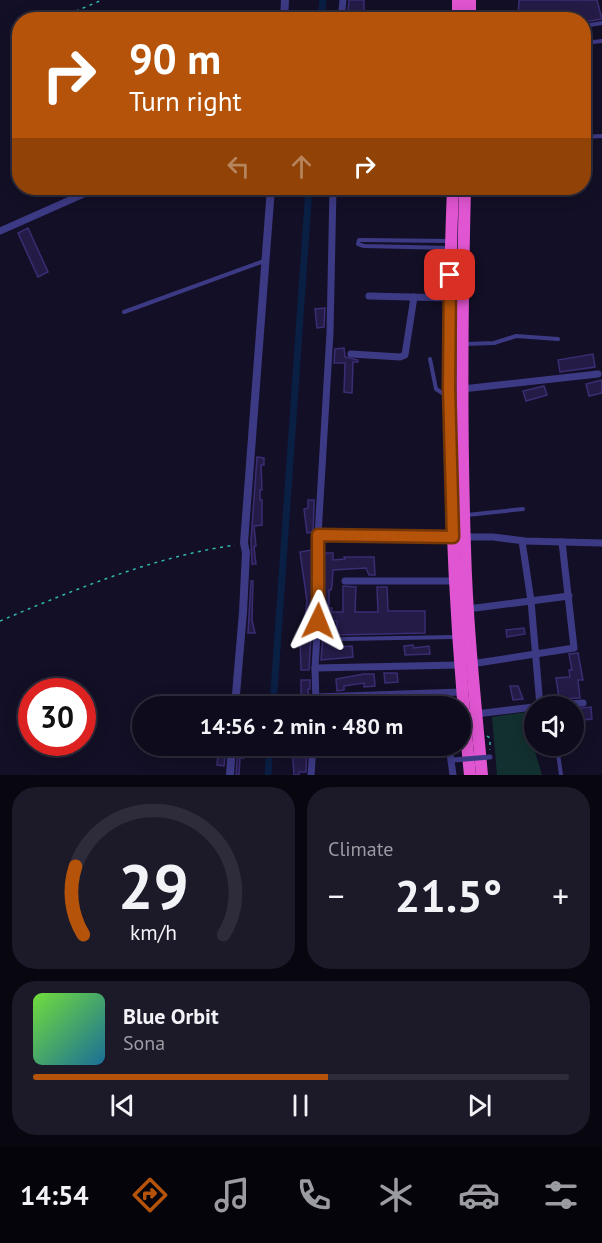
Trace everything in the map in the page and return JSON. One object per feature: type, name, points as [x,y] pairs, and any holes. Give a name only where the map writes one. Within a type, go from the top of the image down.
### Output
[{"type":"highway","points":[[453,195],[449,397],[459,537],[468,609],[461,696]]},
{"type":"highway","points":[[465,195],[462,345],[464,515],[459,537],[455,581],[458,637],[476,714],[482,775]]},
{"type":"highway","points":[[467,756],[470,775]]},
{"type":"street","points":[[0,231],[82,195]]},
{"type":"street","points":[[236,696],[243,612],[244,543],[270,195]]},
{"type":"street","points":[[333,195],[330,333],[318,535],[316,696],[461,692]]},
{"type":"street","points":[[369,296],[450,298]]},
{"type":"street","points":[[351,354],[400,357],[405,355],[414,297]]},
{"type":"street","points":[[462,389],[598,374]]},
{"type":"street","points":[[318,535],[459,537],[602,543]]},
{"type":"street","points":[[522,541],[541,696]]},
{"type":"street","points":[[315,668],[465,665],[574,648],[562,542]]},
{"type":"street","points":[[345,581],[455,581]]},
{"type":"street","points":[[468,609],[569,596]]},
{"type":"street","points":[[476,714],[524,708]]},
{"type":"street","points":[[230,775],[231,756]]},
{"type":"street","points":[[311,775],[312,756]]},
{"type":"street","points":[[450,756],[453,775]]},
{"type":"street","points":[[453,760],[490,757]]},
{"type":"lane","points":[[359,240],[451,244],[364,246],[358,244],[359,240]]},
{"type":"lane","points":[[124,312],[265,261]]},
{"type":"lane","points":[[462,345],[494,343],[516,336],[558,339]]},
{"type":"lane","points":[[430,359],[436,389],[449,397]]},
{"type":"lane","points":[[464,515],[523,509]]},
{"type":"lane","points":[[342,639],[458,637]]},
{"type":"lane","points":[[558,756],[561,775]]},
{"type":"path","points":[[73,12],[102,0]]},
{"type":"path","points":[[0,621],[105,579],[188,554],[244,543]]},
{"type":"path","points":[[490,738],[490,757]]},
{"type":"green space","points":[[524,712],[524,756],[536,756],[542,775],[497,775],[492,717]]},
{"type":"building","points":[[349,0],[364,0],[364,12],[348,12]]},
{"type":"building","points":[[519,0],[597,0],[602,19],[591,21],[591,12],[518,12]]},
{"type":"building","points":[[28,228],[48,272],[38,277],[18,233]]},
{"type":"building","points":[[325,308],[324,327],[317,328],[315,309]]},
{"type":"building","points":[[344,348],[345,357],[358,360],[358,362],[353,362],[352,393],[344,392],[345,363],[334,363],[335,349]]},
{"type":"building","points":[[593,354],[595,367],[560,372],[558,360]]},
{"type":"building","points":[[602,380],[602,393],[589,396],[586,384]]},
{"type":"building","points":[[544,386],[547,395],[526,401],[523,391]]},
{"type":"building","points":[[257,457],[264,458],[264,465],[261,465],[262,490],[260,490],[262,525],[254,526],[256,564],[252,564],[251,540]]},
{"type":"building","points":[[308,500],[314,500],[314,507],[313,532],[307,533],[304,509],[308,508]]},
{"type":"building","points":[[311,550],[313,553],[313,598],[309,670],[301,670],[300,640],[303,639],[307,601],[300,552]]},
{"type":"building","points":[[324,553],[333,553],[333,560],[345,559],[344,557],[374,557],[375,575],[369,575],[366,568],[333,570],[331,590],[329,590],[329,608],[332,608],[332,612],[343,612],[343,586],[356,587],[355,612],[378,612],[377,587],[387,587],[388,611],[425,611],[425,633],[337,635],[337,621],[323,622]]},
{"type":"building","points":[[251,581],[253,581],[252,620],[255,633],[248,633]]},
{"type":"building","points":[[524,628],[525,634],[507,637],[506,630]]},
{"type":"building","points":[[323,635],[337,635],[338,647],[352,646],[353,657],[321,660]]},
{"type":"building","points":[[413,645],[414,648],[429,646],[430,654],[405,655],[404,646]]},
{"type":"building","points":[[578,653],[583,680],[578,680],[580,696],[559,696],[556,678],[570,677],[569,670],[572,670],[569,654]]},
{"type":"building","points":[[384,673],[397,673],[398,682],[385,683]]},
{"type":"building","points":[[374,674],[375,686],[364,687],[364,683],[344,686],[344,690],[337,691],[336,679]]},
{"type":"building","points":[[301,680],[310,680],[309,696],[301,696]]},
{"type":"building","points":[[510,686],[518,686],[523,699],[513,700]]},
{"type":"building","points":[[591,707],[592,719],[584,720],[584,708]]},
{"type":"building","points":[[218,756],[225,756],[224,766],[217,765]]},
{"type":"building","points":[[237,756],[244,756],[240,758],[239,775],[236,775]]},
{"type":"building","points":[[293,756],[307,756],[306,772],[294,775]]},
{"type":"waterway","points":[[322,12],[323,0]]},
{"type":"waterway","points":[[274,696],[309,195]]},
{"type":"waterway","points":[[268,775],[269,756]]},
{"type":"route","points":[[318,621],[318,535],[453,537],[449,387],[450,275]]}]
